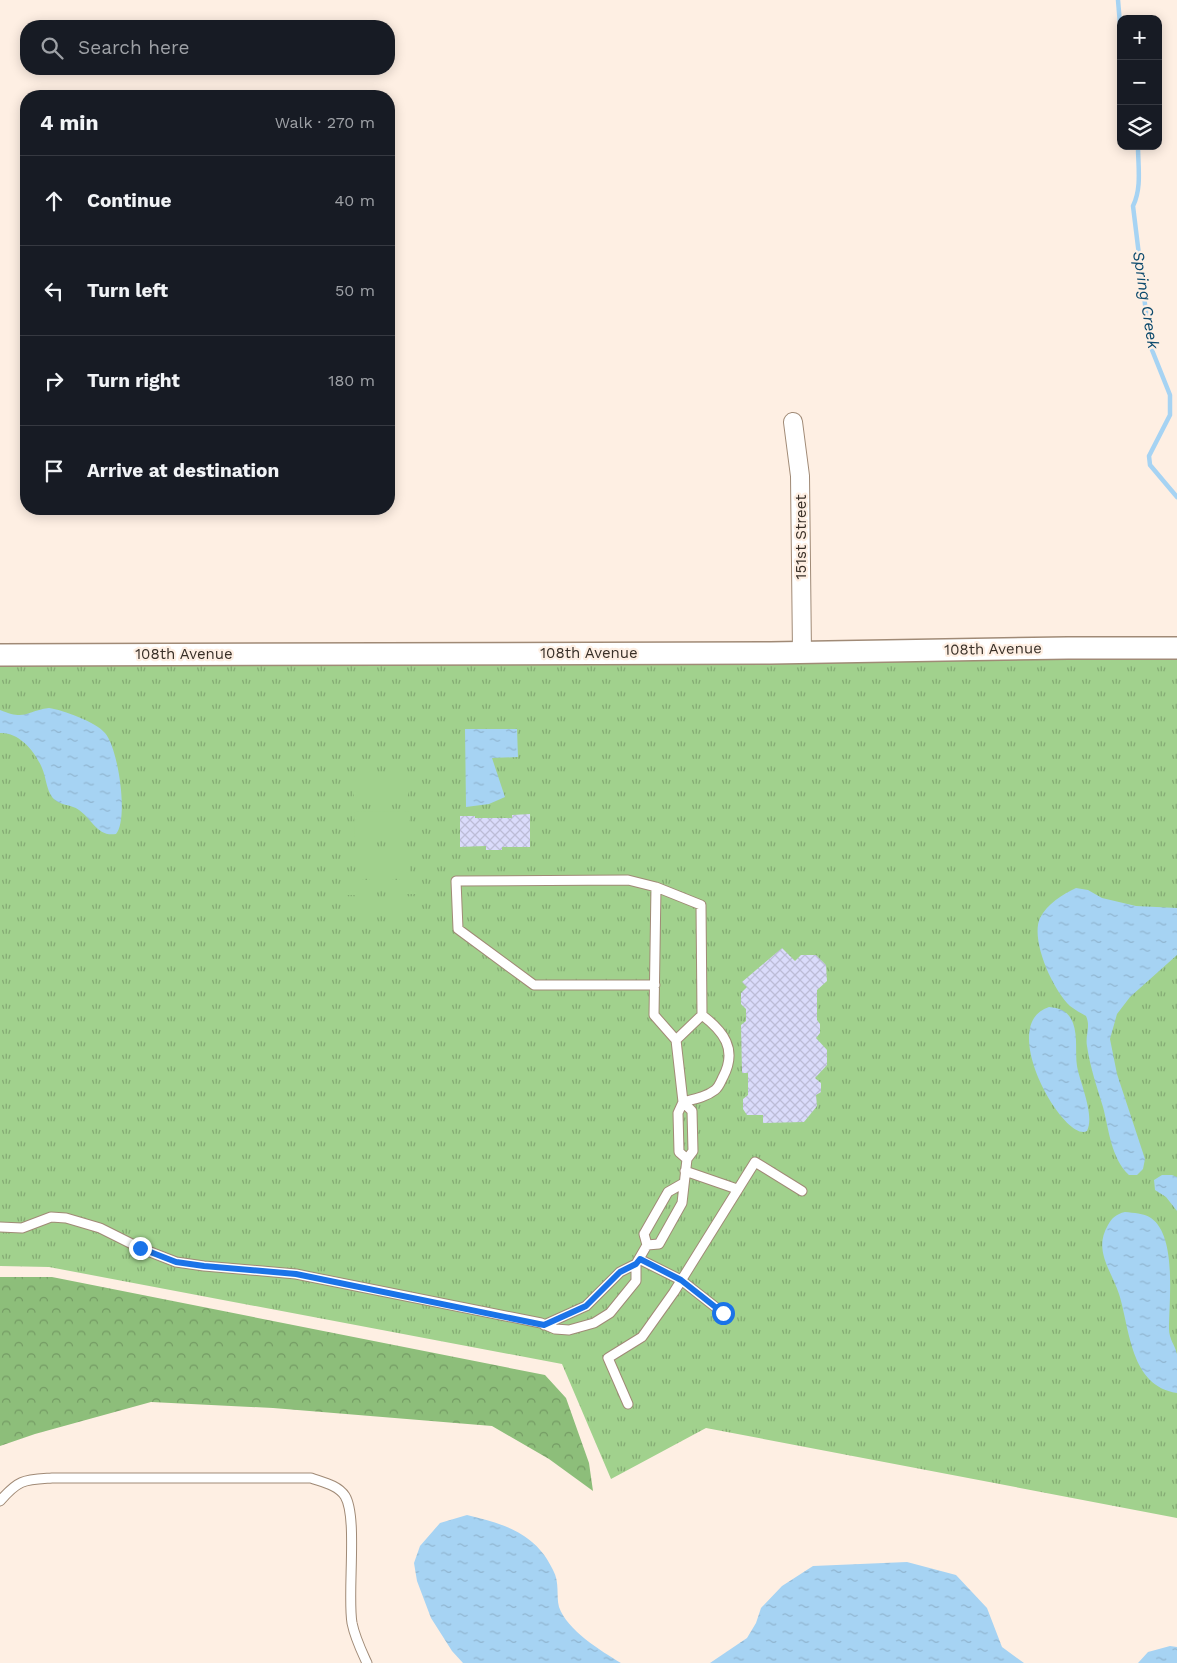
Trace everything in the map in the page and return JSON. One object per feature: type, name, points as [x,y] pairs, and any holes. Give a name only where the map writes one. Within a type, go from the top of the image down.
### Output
[{"type":"street","name":"151st Street","points":[[793,422],[800,476],[802,652]]},
{"type":"street","name":"108th Avenue","points":[[0,655],[802,652],[1177,648]]},
{"type":"lane","points":[[655,985],[534,984],[458,929],[456,882],[628,880],[656,887],[701,905],[702,1015],[676,1040]]},
{"type":"lane","points":[[656,887],[654,1015],[676,1040],[683,1102],[678,1113],[679,1152],[687,1159]]},
{"type":"lane","points":[[683,1102],[703,1097],[717,1089],[726,1071],[729,1055],[727,1042],[718,1027],[702,1015]]},
{"type":"lane","points":[[647,1246],[659,1244],[682,1203],[682,1184],[687,1159],[692,1151],[692,1111],[683,1102]]},
{"type":"lane","points":[[628,1404],[608,1358],[642,1337],[681,1280],[737,1189],[756,1162],[802,1191]]},
{"type":"lane","points":[[685,1171],[737,1189]]},
{"type":"lane","points":[[0,1228],[22,1228],[51,1217],[66,1218],[100,1228],[140,1248],[176,1262],[305,1275],[544,1325],[555,1329],[569,1330],[594,1323],[610,1313],[636,1281],[638,1262],[647,1246],[644,1234],[668,1192],[682,1184]]},
{"type":"lane","points":[[638,1262],[681,1280],[723,1313]]},
{"type":"lane","points":[[544,1325],[586,1306],[620,1272],[638,1262]]},
{"type":"lane","points":[[0,1501],[10,1489],[24,1480],[52,1478],[311,1478],[333,1486],[345,1496],[351,1519],[352,1622],[357,1644],[367,1663]]},
{"type":"green space","points":[[1177,658],[1177,1518],[706,1428],[611,1479],[562,1364],[49,1267],[0,1266],[0,663]]},
{"type":"green space","points":[[354,775],[408,775],[408,800],[354,800]]},
{"type":"green space","points":[[409,811],[409,837],[355,837],[354,812]]},
{"type":"green space","points":[[356,848],[410,848],[410,873],[356,873]]},
{"type":"green space","points":[[347,880],[377,880],[377,895],[347,895]]},
{"type":"green space","points":[[389,880],[419,880],[419,894],[389,894]]},
{"type":"green space","points":[[347,901],[378,901],[378,916],[347,916]]},
{"type":"green space","points":[[389,901],[420,901],[420,915],[389,915]]},
{"type":"green space","points":[[0,1277],[52,1277],[545,1375],[566,1398],[589,1463],[593,1491],[549,1459],[492,1426],[273,1408],[151,1402],[35,1434],[0,1446]]},
{"type":"water","points":[[49,708],[87,721],[101,729],[110,741],[118,767],[122,799],[120,826],[116,834],[104,833],[79,810],[55,800],[48,790],[43,771],[31,749],[20,739],[0,733],[0,710],[21,715]]},
{"type":"water","points":[[465,729],[517,729],[518,757],[492,758],[505,797],[489,804],[466,807]]},
{"type":"water","points":[[1076,888],[1088,890],[1102,898],[1136,906],[1177,908],[1177,955],[1130,997],[1117,1014],[1110,1039],[1117,1074],[1145,1159],[1143,1169],[1137,1175],[1129,1175],[1114,1152],[1088,1054],[1088,1024],[1086,1016],[1063,999],[1050,977],[1038,939],[1038,927],[1043,913],[1056,900]]},
{"type":"water","points":[[1049,1007],[1064,1011],[1073,1023],[1077,1066],[1088,1108],[1089,1124],[1087,1131],[1077,1130],[1064,1120],[1051,1102],[1031,1057],[1029,1035],[1034,1018]]},
{"type":"water","points":[[1162,1175],[1177,1177],[1177,1211],[1166,1197],[1155,1190],[1154,1180]]},
{"type":"water","points":[[1125,1212],[1142,1214],[1151,1218],[1159,1227],[1165,1239],[1170,1269],[1169,1333],[1177,1354],[1177,1393],[1161,1388],[1150,1380],[1141,1368],[1134,1354],[1119,1294],[1105,1260],[1102,1243],[1104,1234],[1113,1218]]},
{"type":"water","points":[[467,1515],[494,1522],[518,1532],[538,1547],[546,1557],[555,1575],[559,1607],[563,1616],[577,1632],[621,1663],[463,1663],[452,1651],[431,1618],[417,1581],[414,1563],[420,1546],[440,1523]]},
{"type":"water","points":[[907,1562],[956,1575],[987,1608],[1002,1647],[1024,1663],[710,1663],[747,1638],[756,1623],[761,1608],[782,1586],[813,1566]]},
{"type":"water","points":[[1170,1646],[1177,1647],[1177,1663],[1138,1663],[1148,1652]]},
{"type":"building","points":[[530,814],[530,847],[502,847],[502,850],[486,850],[486,846],[460,847],[460,816],[512,818],[512,815]]},
{"type":"building","points":[[782,948],[795,961],[801,955],[816,955],[826,965],[827,981],[817,990],[817,1020],[820,1024],[820,1033],[816,1038],[827,1050],[827,1065],[815,1078],[821,1083],[821,1092],[816,1095],[817,1106],[804,1122],[763,1123],[763,1115],[747,1115],[743,1109],[743,1099],[748,1095],[748,1073],[742,1073],[741,1025],[746,1021],[746,1009],[741,1004],[741,993],[747,987],[742,982]]},
{"type":"waterway","name":"Spring Creek","points":[[1118,0],[1119,15]]},
{"type":"waterway","name":"Spring Creek","points":[[1138,150],[1139,184],[1133,206],[1150,345],[1170,395],[1170,415],[1149,456],[1150,465],[1177,497]]},
{"type":"route","points":[[140,1248],[176,1262],[296,1274],[354,1284],[544,1325],[586,1306],[620,1272],[636,1264],[640,1259],[681,1280],[723,1313]]}]
